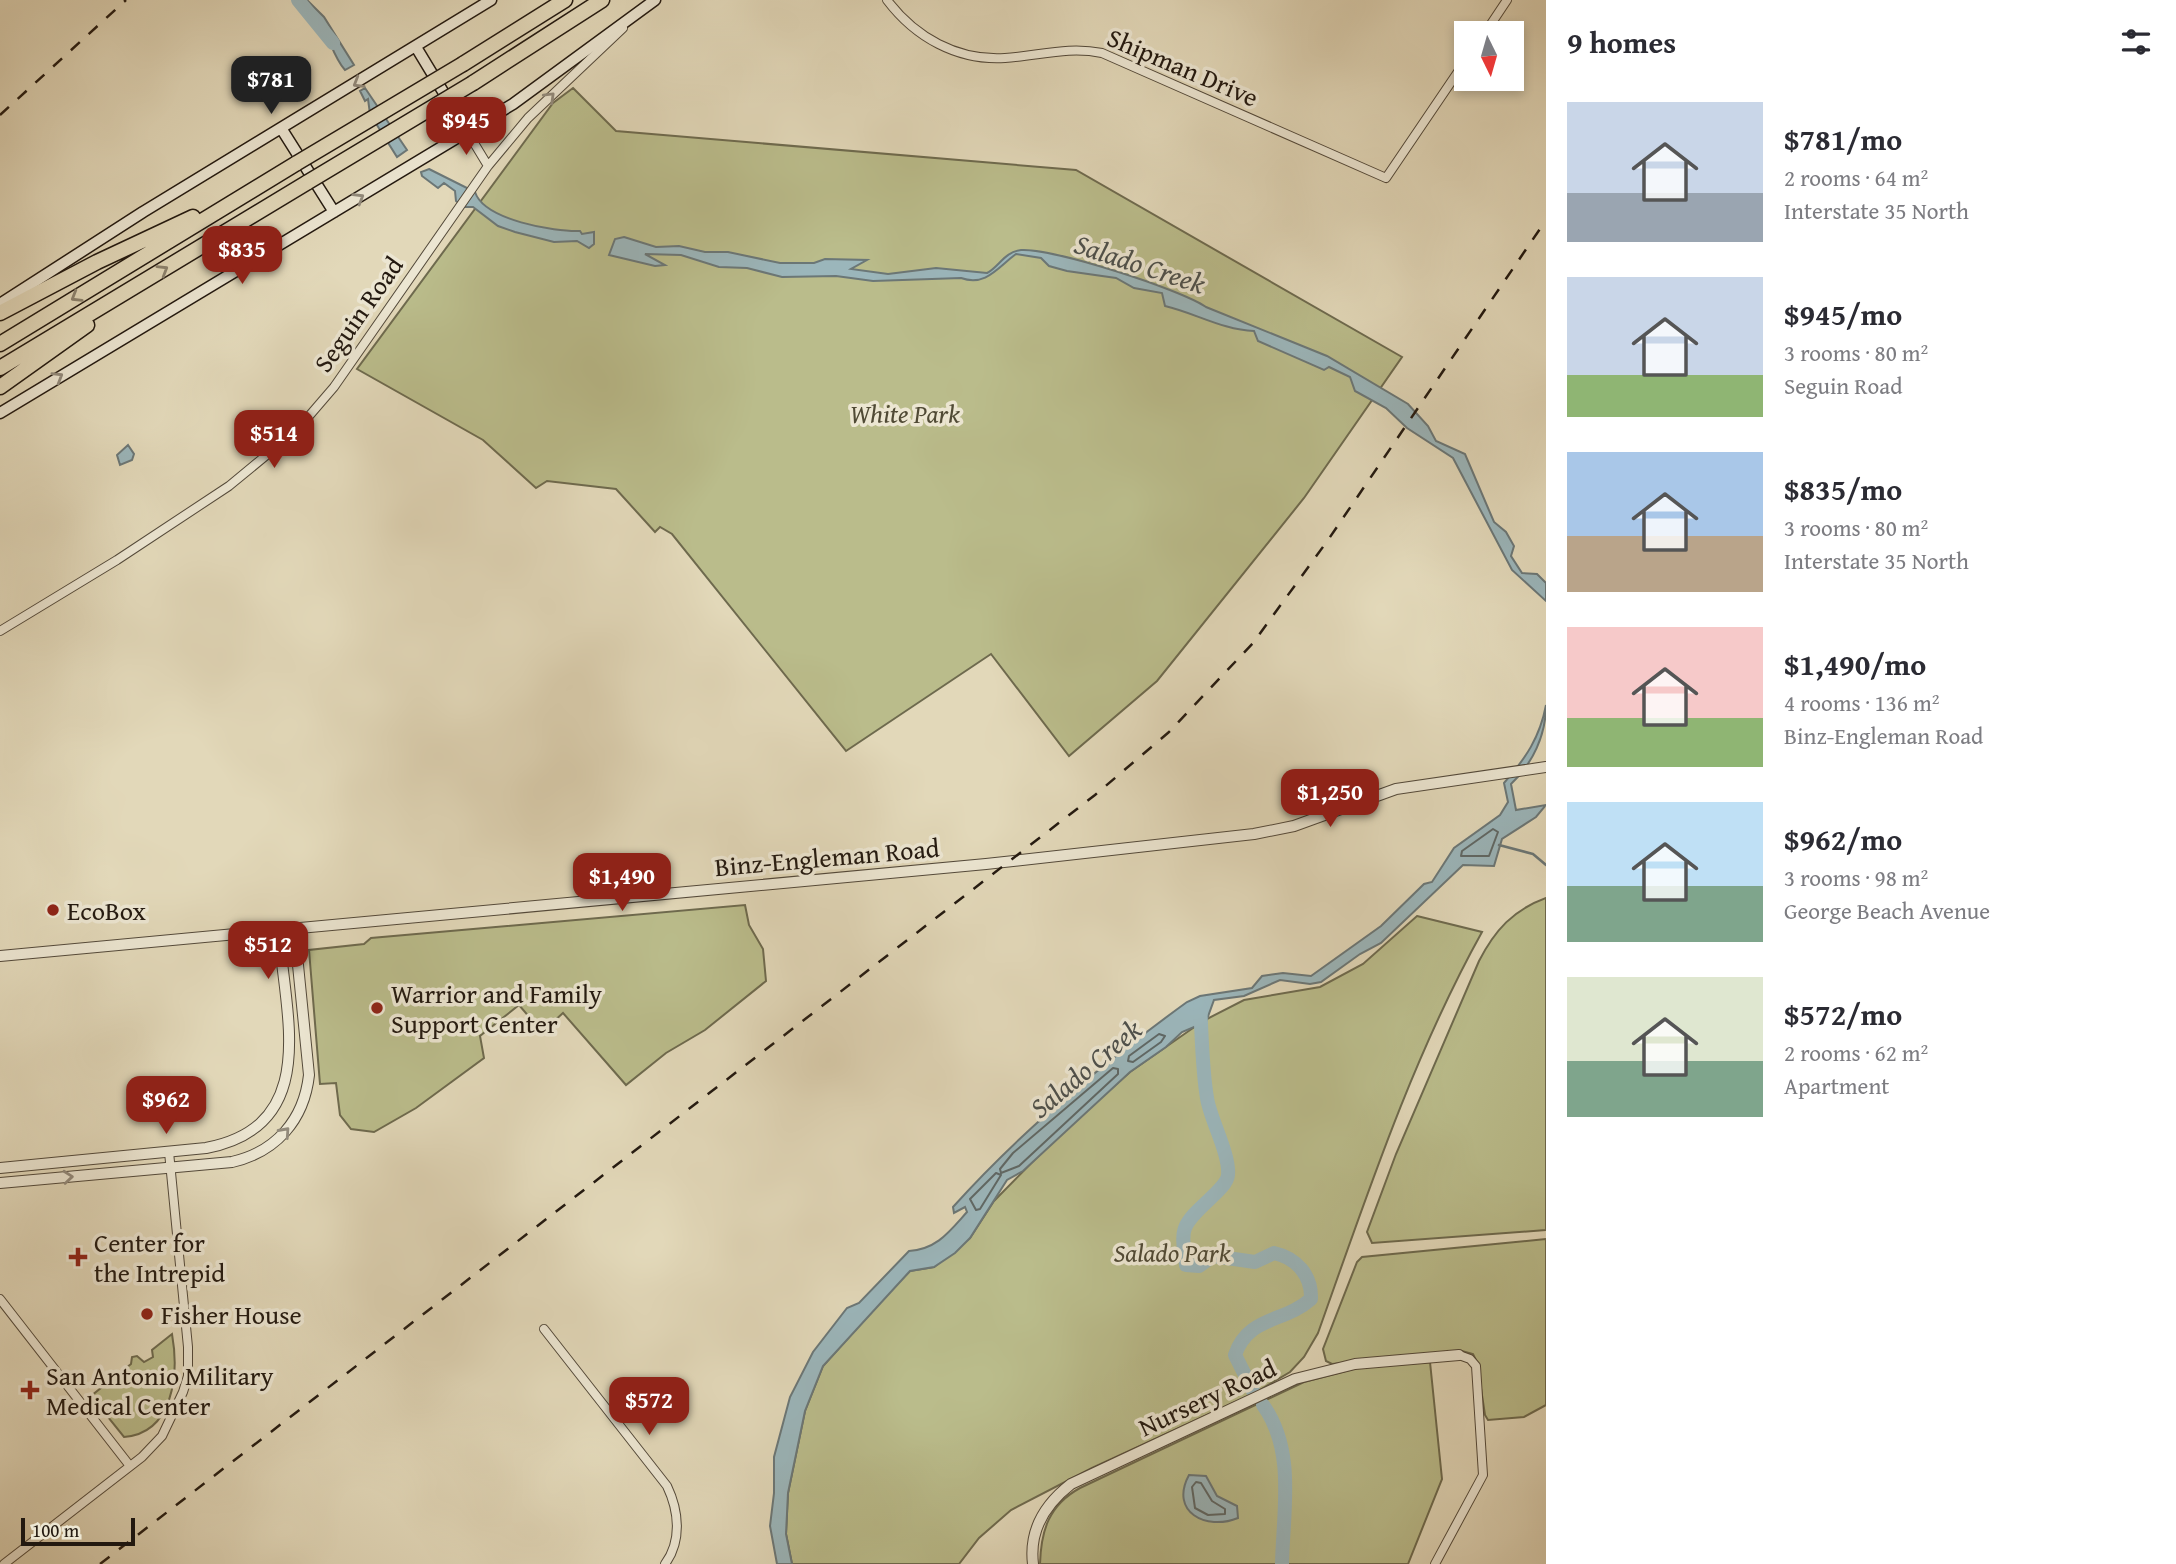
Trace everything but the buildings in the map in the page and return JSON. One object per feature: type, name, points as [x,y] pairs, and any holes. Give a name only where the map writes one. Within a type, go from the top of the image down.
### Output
[{"type":"highway","points":[[0,344],[565,0]]},
{"type":"highway","points":[[0,369],[473,83],[602,0]]},
{"type":"highway","points":[[0,313],[97,262],[260,185]]},
{"type":"highway","points":[[0,387],[87,325],[121,295]]},
{"type":"main road","points":[[0,304],[143,212],[491,0]]},
{"type":"main road","points":[[0,413],[468,132],[570,65],[655,0]]},
{"type":"main road","points":[[416,47],[468,132]]},
{"type":"main road","points":[[281,128],[334,212]]},
{"type":"street","name":"Shipman Drive","points":[[887,0],[919,32],[956,52],[995,58],[1057,49],[1102,53],[1386,178],[1454,78]]},
{"type":"street","points":[[1493,21],[1507,0]]},
{"type":"street","name":"Seguin Road","points":[[0,631],[117,560],[229,486],[278,448],[321,404],[456,210],[528,118],[645,8]]},
{"type":"street","points":[[468,132],[488,166]]},
{"type":"street","name":"Binz-Engleman Road","points":[[0,956],[997,863],[1240,835],[1294,826],[1370,796],[1413,785],[1546,767]]},
{"type":"street","points":[[0,1168],[206,1148],[235,1139],[261,1122],[279,1098],[291,1059],[280,945],[286,929]]},
{"type":"street","points":[[0,1183],[232,1162],[251,1157],[276,1142],[296,1120],[306,1094],[309,1065],[296,945],[286,929]]},
{"type":"street","points":[[229,934],[261,944],[275,953],[282,966]]},
{"type":"street","points":[[4,1564],[130,1466],[166,1430],[177,1411],[188,1376],[188,1347],[169,1152]]},
{"type":"street","points":[[0,1299],[130,1466]]},
{"type":"street","points":[[544,1329],[667,1486],[675,1502],[677,1522],[675,1544],[665,1564]]},
{"type":"street","points":[[1435,1564],[1483,1475],[1476,1366],[1470,1359],[1459,1355]]},
{"type":"street","name":"Nursery Road","points":[[1033,1564],[1031,1548],[1038,1521],[1053,1500],[1071,1485],[1295,1379],[1355,1364],[1459,1355]]},
{"type":"green space","name":"White Park","points":[[573,88],[616,131],[1076,170],[1402,357],[1304,498],[1157,681],[1069,756],[991,654],[846,751],[672,534],[660,527],[655,532],[616,489],[547,481],[536,488],[483,440],[357,369],[553,103]]},
{"type":"green space","points":[[1546,898],[1546,1230],[1372,1243],[1367,1232],[1396,1154],[1479,961],[1506,922]]},
{"type":"green space","points":[[745,905],[749,925],[763,949],[766,981],[705,1030],[666,1053],[626,1085],[563,1013],[542,1032],[519,1005],[480,1036],[484,1058],[416,1108],[374,1132],[351,1129],[340,1115],[336,1083],[320,1084],[309,950],[364,944],[371,938]]},
{"type":"green space","name":"Salado Park","points":[[1417,916],[1482,932],[1412,1079],[1318,1333],[1304,1357],[1290,1372],[1253,1394],[1092,1468],[1011,1510],[979,1538],[959,1564],[792,1564],[786,1534],[788,1493],[805,1411],[823,1366],[892,1289],[910,1271],[934,1267],[970,1238],[994,1201],[1060,1134],[1130,1072],[1203,1021],[1244,1000],[1320,987],[1363,964]]},
{"type":"green space","points":[[1546,1239],[1546,1405],[1524,1417],[1488,1420],[1477,1362],[1473,1354],[1462,1351],[1332,1364],[1326,1361],[1323,1349],[1357,1262],[1362,1257]]},
{"type":"green space","points":[[172,1334],[173,1383],[163,1413],[154,1425],[141,1433],[124,1437],[91,1396],[131,1364],[132,1357],[137,1356],[144,1362],[153,1357],[152,1350]]},
{"type":"green space","points":[[1430,1362],[1442,1479],[1408,1564],[1040,1564],[1042,1540],[1049,1520],[1061,1502],[1080,1488],[1304,1382],[1357,1368]]},
{"type":"water","points":[[293,0],[307,0],[324,17],[354,65],[345,70],[319,21]]},
{"type":"water","points":[[365,88],[407,150],[397,157],[370,114],[368,99],[365,101],[360,91]]},
{"type":"water","points":[[429,169],[475,192],[481,202],[505,217],[554,229],[580,231],[582,234],[594,232],[594,244],[589,248],[577,241],[554,242],[498,226],[473,207],[464,207],[456,201],[455,191],[444,183],[438,188],[422,176],[421,172]]},
{"type":"water","points":[[624,237],[656,247],[679,246],[705,252],[728,252],[780,263],[814,263],[825,259],[867,260],[851,269],[888,274],[936,268],[987,273],[1015,251],[1037,251],[1086,262],[1170,290],[1327,356],[1408,404],[1428,426],[1436,441],[1465,454],[1494,522],[1506,532],[1514,546],[1511,556],[1522,573],[1537,574],[1546,583],[1546,601],[1512,570],[1453,458],[1407,428],[1386,408],[1355,391],[1350,377],[1329,367],[1324,370],[1258,341],[1254,331],[1231,328],[1165,306],[1162,293],[1134,288],[1116,278],[1067,271],[1049,266],[1041,258],[1016,254],[991,274],[978,280],[961,278],[873,281],[836,276],[782,277],[747,268],[719,267],[681,255],[645,254],[665,265],[655,266],[609,255],[615,239]]},
{"type":"water","points":[[128,445],[134,454],[132,460],[120,465],[117,455]]},
{"type":"water","points":[[1546,705],[1544,727],[1537,748],[1526,767],[1511,784],[1516,810],[1546,805],[1536,817],[1502,839],[1494,866],[1463,865],[1381,943],[1360,954],[1321,982],[1310,984],[1280,980],[1244,996],[1214,1000],[1206,1022],[1182,1032],[1166,1047],[1130,1072],[1023,1171],[1007,1180],[970,1238],[955,1253],[934,1267],[910,1271],[823,1366],[805,1411],[788,1493],[786,1534],[792,1564],[777,1564],[770,1526],[774,1457],[790,1397],[813,1352],[847,1308],[859,1303],[909,1251],[927,1247],[948,1233],[967,1212],[965,1207],[954,1213],[953,1207],[1007,1151],[1094,1073],[1187,1002],[1200,996],[1252,988],[1262,976],[1283,973],[1311,976],[1381,926],[1424,884],[1432,882],[1454,848],[1500,815],[1508,802],[1504,783],[1531,747]]},
{"type":"water","points":[[1189,1475],[1206,1476],[1217,1496],[1237,1506],[1238,1518],[1214,1522],[1194,1515],[1187,1508],[1184,1499],[1184,1488]]},
{"type":"waterway","name":"Salado Creek","points":[[298,0],[333,43]]},
{"type":"waterway","points":[[1499,845],[1533,854],[1546,865]]},
{"type":"waterway","points":[[1200,1006],[1207,1098],[1226,1157],[1228,1175],[1222,1187],[1185,1228],[1183,1241],[1186,1265],[1199,1266],[1213,1256],[1255,1262],[1274,1253],[1290,1259],[1302,1269],[1311,1291],[1311,1299],[1301,1307],[1258,1326],[1241,1342],[1235,1355],[1253,1391]]},
{"type":"waterway","points":[[1263,1405],[1273,1423],[1284,1462],[1282,1564]]},
{"type":"railway","points":[[0,115],[126,0]]},
{"type":"railway","points":[[100,1564],[1095,795],[1169,732],[1253,643],[1328,540],[1546,220]]},
{"type":"place","name":"EcoBox","points":[[53,910]]},
{"type":"place","name":"Warrior and Family Support Center","points":[[377,1008]]},
{"type":"place","name":"Center for the Intrepid","points":[[78,1257]]},
{"type":"place","name":"Fisher House","points":[[147,1314]]},
{"type":"place","name":"San Antonio Military Medical Center","points":[[30,1390]]}]
